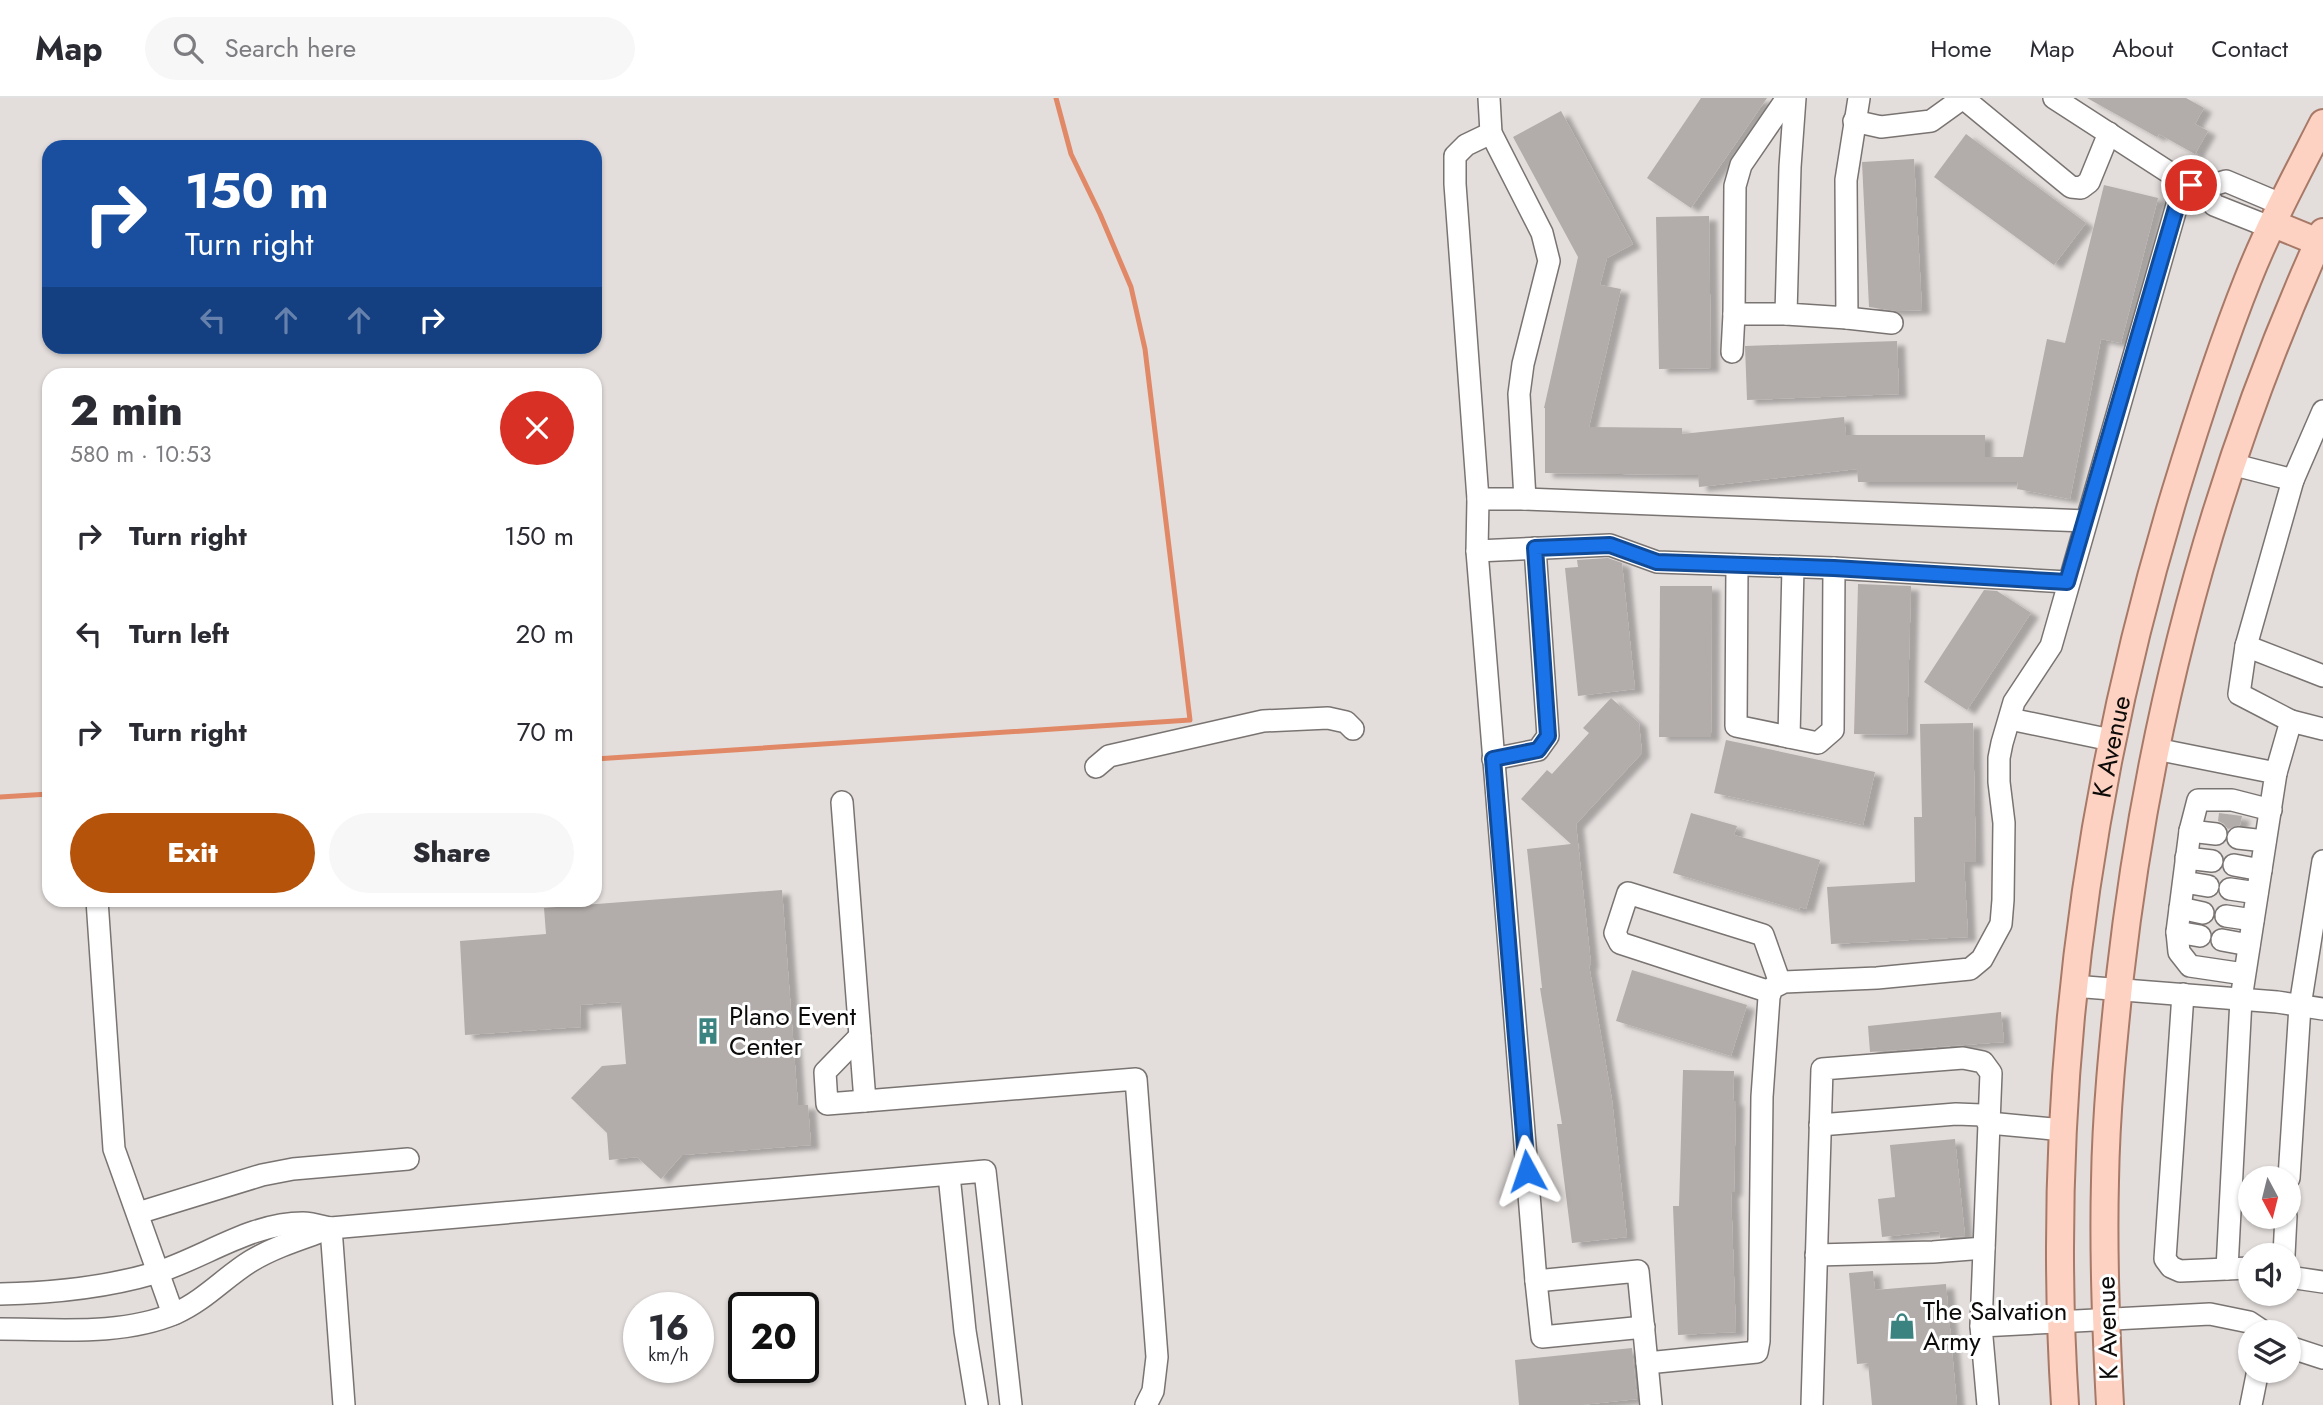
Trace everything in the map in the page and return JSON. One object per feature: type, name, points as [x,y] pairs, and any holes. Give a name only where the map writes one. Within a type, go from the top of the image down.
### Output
[{"type":"main road","name":"K Avenue","points":[[2064,1405],[2059,1323],[2066,1047],[2111,740],[2131,651],[2203,402],[2249,277],[2323,123]]},
{"type":"main road","points":[[2276,219],[2321,239]]},
{"type":"main road","name":"K Avenue","points":[[2110,1405],[2106,1321],[2105,1180],[2112,1049],[2126,922],[2146,795],[2177,654],[2231,464],[2321,239]]},
{"type":"main road","points":[[2188,450],[2231,464]]},
{"type":"main road","points":[[2111,740],[2156,749]]},
{"type":"lane","points":[[1489,98],[1491,133],[1542,233],[1549,261],[1518,394],[1525,499]]},
{"type":"lane","points":[[1732,352],[1735,186],[1741,165],[1787,98]]},
{"type":"lane","points":[[1786,314],[1790,167],[1795,98]]},
{"type":"lane","points":[[1847,318],[1846,180],[1859,98]]},
{"type":"lane","points":[[1854,121],[1881,127],[1931,121],[1963,98],[2071,187],[2081,188],[2090,182],[2109,132]]},
{"type":"lane","points":[[2054,98],[2109,132],[2180,182],[2203,188],[2226,181],[2276,219]]},
{"type":"lane","points":[[1491,133],[1466,145],[1455,156],[1478,499],[1477,551],[1542,1337],[1644,1327]]},
{"type":"lane","points":[[1647,1363],[1757,1352],[1762,1097],[1775,988],[1763,935],[1628,893],[1615,933],[1620,943],[1775,988],[1970,968],[1982,959],[2001,924],[2004,823],[1999,758],[2014,702],[2051,646],[2067,582],[2181,191],[2180,182]]},
{"type":"lane","points":[[1734,314],[1786,314],[1892,323]]},
{"type":"lane","points":[[2323,411],[2316,444],[2293,480],[2246,646],[2239,694],[2291,721],[2323,729]]},
{"type":"lane","points":[[2231,464],[2293,480]]},
{"type":"lane","points":[[1478,499],[2086,521]]},
{"type":"lane","points":[[1477,551],[1610,545],[1657,562],[1834,568],[2067,582]]},
{"type":"lane","points":[[1493,759],[1538,750],[1548,736],[1535,548]]},
{"type":"lane","points":[[1737,565],[1736,726],[1818,743],[1833,730],[1834,568]]},
{"type":"lane","points":[[1788,737],[1793,567]]},
{"type":"lane","points":[[2246,646],[2323,676]]},
{"type":"lane","points":[[1096,767],[1109,756],[1263,721],[1328,718],[1346,723],[1353,729]]},
{"type":"lane","points":[[2010,719],[2111,740]]},
{"type":"lane","points":[[2227,1269],[2241,999],[2276,773],[2291,721]]},
{"type":"lane","points":[[2156,749],[2276,773]]},
{"type":"lane","points":[[2232,800],[2237,765]]},
{"type":"lane","points":[[2244,974],[2190,966],[2179,951],[2177,932],[2190,831],[2198,800],[2232,800],[2271,810]]},
{"type":"lane","points":[[842,802],[865,1101]]},
{"type":"lane","points":[[2190,831],[2216,834]]},
{"type":"lane","points":[[2238,838],[2265,841]]},
{"type":"lane","points":[[2186,858],[2211,861]]},
{"type":"lane","points":[[2290,1166],[2300,1006],[2319,918],[2323,861]]},
{"type":"lane","points":[[2234,865],[2261,870]]},
{"type":"lane","points":[[2183,882],[2208,886]]},
{"type":"lane","points":[[2230,889],[2257,893]]},
{"type":"lane","points":[[97,907],[114,1149],[173,1314]]},
{"type":"lane","points":[[2180,908],[2203,912]]},
{"type":"lane","points":[[2226,916],[2253,920]]},
{"type":"lane","points":[[2177,932],[2200,936]]},
{"type":"lane","points":[[2222,940],[2249,945]]},
{"type":"lane","points":[[2073,986],[2241,999],[2323,1009]]},
{"type":"lane","points":[[2183,994],[2165,1259],[2171,1267],[2180,1271],[2238,1269]]},
{"type":"lane","points":[[860,1036],[825,1073],[827,1104],[1136,1079],[1157,1357],[1153,1391],[1146,1405]]},
{"type":"lane","points":[[1812,1405],[1822,1069],[1963,1058],[1983,1062],[1991,1073],[1982,1326],[1988,1405]]},
{"type":"lane","points":[[1820,1125],[1956,1114],[1982,1115],[1989,1123],[2063,1130]]},
{"type":"lane","points":[[138,1213],[262,1175],[408,1159]]},
{"type":"lane","points":[[0,1329],[94,1329],[136,1324],[173,1314],[199,1302],[251,1261],[288,1243],[331,1228],[985,1171],[1011,1405]]},
{"type":"lane","points":[[949,1175],[965,1331],[977,1405]]},
{"type":"lane","points":[[0,1294],[87,1289],[124,1282],[159,1272],[272,1227],[304,1222],[331,1228]]},
{"type":"lane","points":[[331,1228],[344,1405]]},
{"type":"lane","points":[[1816,1255],[1984,1248]]},
{"type":"lane","points":[[1536,1281],[1638,1271],[1651,1405]]},
{"type":"lane","points":[[2301,1279],[2323,1282]]},
{"type":"lane","points":[[1982,1326],[2210,1314],[2239,1320]]},
{"type":"lane","points":[[2301,1351],[2323,1358]]},
{"type":"lane","points":[[2251,1405],[2255,1383]]},
{"type":"building","points":[[1701,98],[1767,98],[1691,208],[1647,178]]},
{"type":"building","points":[[2087,98],[2186,98],[2204,108],[2195,124],[2208,131],[2195,154],[2159,134],[2157,137]]},
{"type":"building","points":[[1561,111],[1633,244],[1607,258],[1600,285],[1621,289],[1589,427],[1682,428],[1682,434],[1844,417],[1846,435],[1985,435],[1985,457],[2023,457],[2047,339],[2065,343],[2104,185],[2158,198],[2121,343],[2101,339],[2070,499],[2017,489],[2018,482],[1858,482],[1857,469],[1699,487],[1698,475],[1545,473],[1544,408],[1578,257],[1513,137]]},
{"type":"building","points":[[1966,134],[2086,223],[2054,265],[1934,177]]},
{"type":"building","points":[[1914,159],[1922,310],[1897,311],[1869,307],[1862,162]]},
{"type":"building","points":[[1709,216],[1711,368],[1659,369],[1656,217]]},
{"type":"building","points":[[1897,341],[1899,394],[1747,400],[1745,346]]},
{"type":"building","points":[[1608,558],[1622,563],[1635,689],[1578,696],[1565,568],[1578,567],[1577,560]]},
{"type":"building","points":[[1858,584],[1911,586],[1907,735],[1854,734]]},
{"type":"building","points":[[1660,586],[1712,586],[1711,737],[1659,737]]},
{"type":"building","points":[[1984,590],[1997,591],[2031,613],[1967,710],[1924,682]]},
{"type":"building","points":[[1611,698],[1639,723],[1642,753],[1576,824],[1589,965],[1612,1100],[1627,1237],[1572,1243],[1557,1124],[1562,1124],[1540,988],[1527,849],[1571,844],[1521,799],[1547,770],[1552,774],[1589,733],[1583,728]]},
{"type":"building","points":[[1973,723],[1976,862],[1964,862],[1968,937],[1831,944],[1827,887],[1915,882],[1914,817],[1922,817],[1920,724]]},
{"type":"building","points":[[1726,740],[1875,772],[1863,825],[1714,793]]},
{"type":"building","points":[[1691,813],[1737,826],[1734,835],[1820,860],[1806,909],[1800,907],[1799,910],[1673,873]]},
{"type":"building","points":[[2219,813],[2242,816],[2240,825],[2228,829],[2218,821]]},
{"type":"building","name":"Plano Event Center","points":[[782,890],[798,1105],[808,1105],[811,1145],[682,1155],[661,1179],[637,1157],[609,1160],[607,1133],[571,1098],[602,1066],[626,1064],[621,1002],[580,1005],[581,1027],[465,1035],[460,941],[546,934],[544,908],[602,907],[602,904]]},
{"type":"building","points":[[1632,970],[1747,1005],[1731,1056],[1616,1021]]},
{"type":"building","points":[[2001,1012],[2004,1042],[1870,1052],[1868,1026]]},
{"type":"building","points":[[1683,1070],[1734,1071],[1734,1192],[1731,1192],[1736,1332],[1678,1335],[1673,1206],[1679,1206]]},
{"type":"building","points":[[1955,1139],[1965,1236],[1940,1238],[1939,1231],[1882,1237],[1878,1199],[1895,1197],[1890,1145]]},
{"type":"building","name":"The Salvation Army","points":[[1873,1271],[1875,1290],[1946,1284],[1957,1405],[1872,1405],[1868,1363],[1857,1364],[1849,1273]]},
{"type":"building","points":[[1632,1348],[1637,1399],[1581,1405],[1519,1405],[1515,1360]]},
{"type":"waterway","points":[[602,759],[1190,720],[1145,349],[1131,287],[1071,154],[1056,98]]},
{"type":"waterway","points":[[0,797],[42,794]]},
{"type":"place","name":"Plano Event Center","points":[[708,1031]]},
{"type":"place","name":"The Salvation Army","points":[[1902,1326]]},
{"type":"route","points":[[1527,1171],[1493,759],[1538,750],[1548,736],[1535,548],[1610,545],[1657,562],[1834,568],[2067,582],[2181,191],[2180,182],[2191,185]]}]
